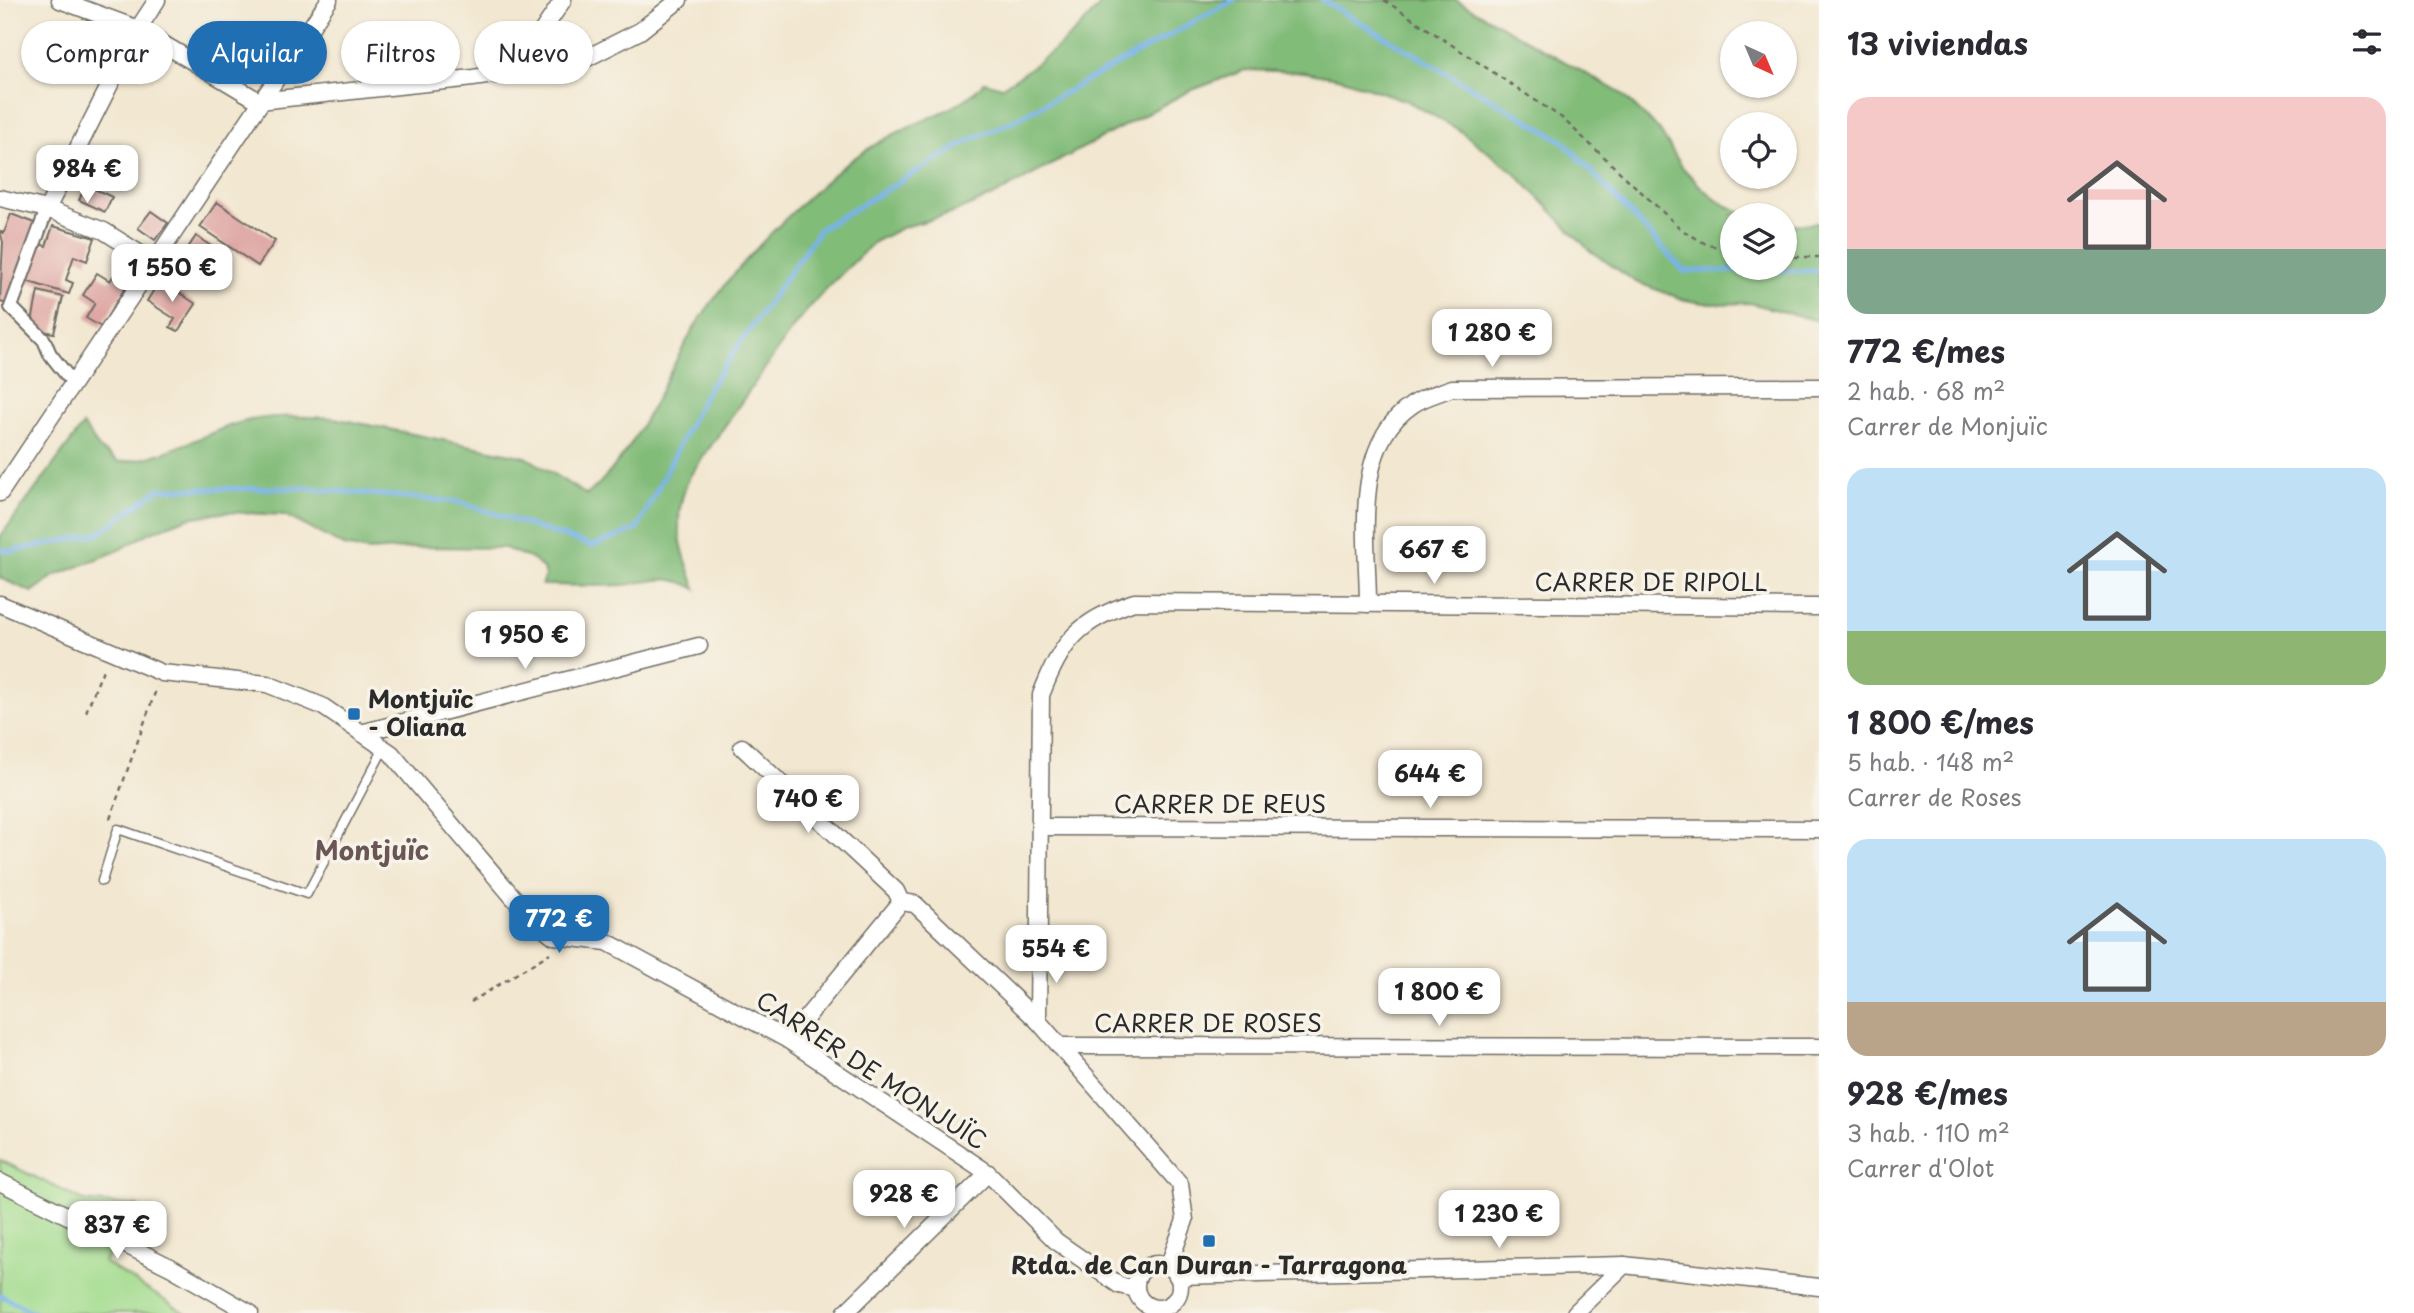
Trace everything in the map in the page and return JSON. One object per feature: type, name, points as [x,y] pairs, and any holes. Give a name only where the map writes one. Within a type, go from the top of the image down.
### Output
[{"type":"street","points":[[60,0],[116,21]]},
{"type":"street","points":[[143,21],[157,0]]},
{"type":"street","points":[[0,493],[328,0]]},
{"type":"street","points":[[549,21],[563,0]]},
{"type":"street","points":[[593,55],[640,31],[679,0]]},
{"type":"street","points":[[173,50],[260,102],[474,77]]},
{"type":"street","points":[[73,383],[50,354],[44,340],[11,307],[47,209],[110,84]]},
{"type":"street","points":[[0,198],[47,209],[104,231],[153,262]]},
{"type":"street","points":[[1368,604],[1368,474],[1375,450],[1392,424],[1412,404],[1452,388],[1819,387]]},
{"type":"street","name":"CARRER DE RIPOLL","points":[[1038,1021],[1041,695],[1055,659],[1072,637],[1101,613],[1134,602],[1819,607]]},
{"type":"street","points":[[0,604],[162,673],[267,684],[322,706],[384,748],[529,916],[554,936]]},
{"type":"street","points":[[361,733],[699,646]]},
{"type":"street","points":[[742,747],[896,891],[901,902]]},
{"type":"street","name":"CARRER DE REUS","points":[[1040,827],[1819,830]]},
{"type":"street","points":[[901,902],[915,904],[1038,1021],[1180,1184],[1185,1220],[1172,1271],[1180,1287],[1174,1301],[1161,1308],[1141,1302],[1139,1275],[1153,1265],[1172,1271],[1624,1265],[1819,1287]]},
{"type":"street","points":[[788,1040],[901,902]]},
{"type":"street","name":"CARRER DE MONJUÏC","points":[[554,936],[607,942],[788,1040],[988,1173],[1056,1241],[1141,1302]]},
{"type":"street","name":"CARRER DE ROSES","points":[[1059,1046],[1819,1047]]},
{"type":"street","points":[[846,1313],[988,1173]]},
{"type":"street","points":[[0,1181],[172,1268],[250,1313]]},
{"type":"street","points":[[1575,1313],[1624,1265]]},
{"type":"lane","points":[[102,881],[118,829],[307,894],[384,748]]},
{"type":"path","points":[[1384,0],[1563,118],[1682,230],[1706,244],[1720,248]]},
{"type":"path","points":[[1797,257],[1819,257]]},
{"type":"path","points":[[86,712],[110,651]]},
{"type":"path","points":[[118,829],[109,821],[162,673]]},
{"type":"path","points":[[471,1002],[550,952],[554,936]]},
{"type":"green space","points":[[1104,0],[1456,0],[1622,94],[1660,131],[1682,167],[1702,188],[1722,203],[1720,203],[1720,280],[1797,280],[1797,224],[1819,223],[1819,321],[1750,303],[1711,304],[1685,300],[1636,282],[1589,250],[1514,172],[1459,130],[1407,101],[1343,79],[1304,72],[1245,70],[1187,92],[993,196],[950,214],[901,228],[874,242],[797,322],[690,476],[680,506],[679,519],[685,559],[696,589],[668,579],[613,586],[542,585],[545,577],[543,569],[534,560],[505,548],[425,547],[369,551],[344,546],[285,515],[227,512],[188,518],[151,532],[117,551],[54,576],[32,592],[0,578],[0,537],[83,425],[99,448],[119,462],[162,453],[244,421],[283,417],[334,418],[526,457],[587,495],[623,456],[637,435],[685,345],[712,302],[758,247],[792,213],[836,172],[875,145],[958,104],[984,82],[1002,87],[1016,78],[1070,37]]},
{"type":"green space","points":[[0,1160],[84,1201],[138,1206],[104,1262],[185,1313],[0,1313]]},
{"type":"building","points":[[86,185],[112,197],[105,212],[79,200]]},
{"type":"building","points":[[217,202],[275,241],[258,266],[200,227]]},
{"type":"building","points":[[151,211],[168,223],[155,240],[138,228]]},
{"type":"building","points":[[11,214],[40,225],[8,304],[0,302],[3,242],[0,231],[4,233]]},
{"type":"building","points":[[53,226],[95,238],[87,261],[74,256],[66,280],[73,283],[69,294],[26,281],[39,244],[46,246]]},
{"type":"building","points":[[196,236],[214,248],[197,273],[179,261]]},
{"type":"building","points":[[117,270],[131,278],[101,327],[86,318],[95,303],[83,295],[97,273],[110,281]]},
{"type":"building","points":[[160,280],[196,304],[178,331],[170,327],[175,319],[147,301]]},
{"type":"building","points":[[38,291],[63,297],[54,333],[42,331],[32,322]]},
{"type":"waterway","points":[[0,550],[12,551],[98,534],[159,489],[305,488],[459,502],[592,546],[637,529],[706,392],[820,229],[968,141],[1019,118],[1234,0]]},
{"type":"waterway","points":[[1322,0],[1563,141],[1684,271],[1819,271]]},
{"type":"waterway","points":[[0,1295],[35,1313]]},
{"type":"place","name":"Montjuïc - Oliana","points":[[354,714]]},
{"type":"place","name":"Rtda. de Can Duran - Tarragona","points":[[1209,1241]]},
{"type":"district","name":"Montjuïc","points":[[372,851]]}]
